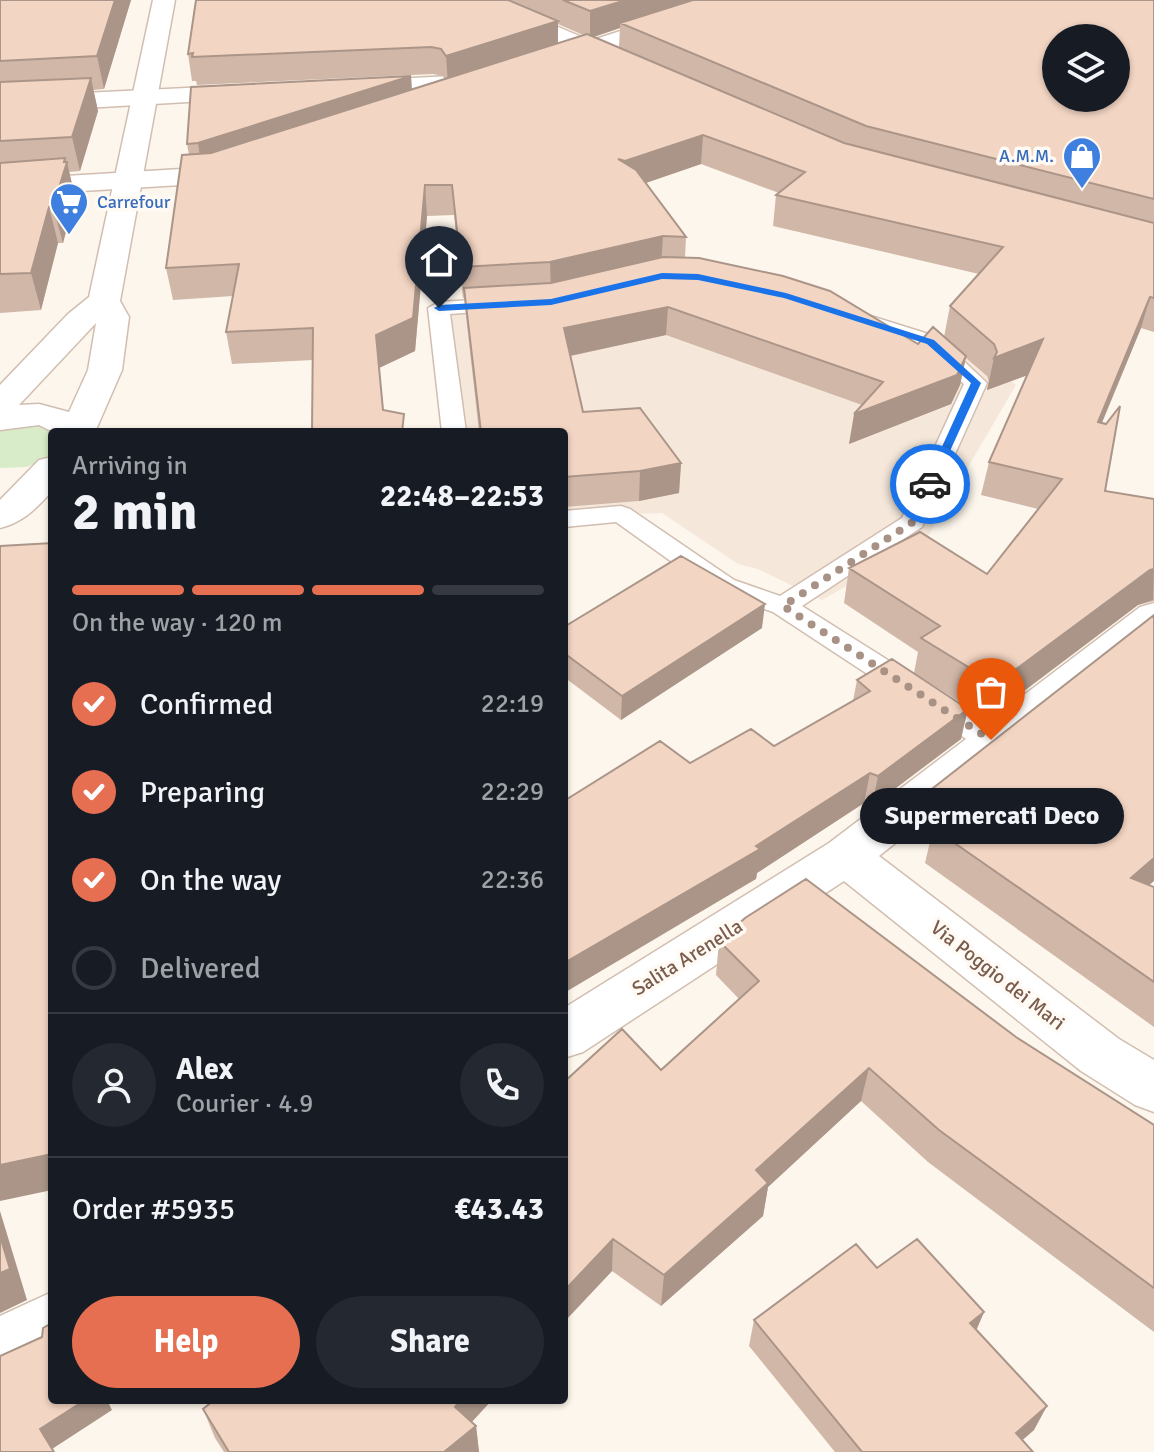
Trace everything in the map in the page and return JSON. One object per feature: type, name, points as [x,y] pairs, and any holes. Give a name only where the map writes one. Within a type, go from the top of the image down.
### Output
[{"type":"street","points":[[0,405],[79,321],[104,301],[164,0]]},
{"type":"street","points":[[476,0],[653,77]]},
{"type":"street","points":[[403,110],[712,9],[713,0]]},
{"type":"street","points":[[335,89],[491,81]]},
{"type":"street","points":[[0,105],[272,92]]},
{"type":"street","points":[[0,188],[198,175],[256,157]]},
{"type":"street","points":[[76,428],[105,370],[113,317],[104,301]]},
{"type":"street","points":[[0,420],[20,415],[52,417],[70,428]]},
{"type":"street","points":[[3,475],[48,466]]},
{"type":"street","points":[[0,517],[24,500],[48,470]]},
{"type":"street","name":"Salita Arenella","points":[[568,1033],[846,856],[1154,616]]},
{"type":"street","name":"Via Poggio dei Mari","points":[[846,856],[1100,1055],[1154,1088]]},
{"type":"street","points":[[0,1349],[48,1324]]},
{"type":"lane","points":[[454,428],[439,308],[523,303]]},
{"type":"lane","points":[[783,606],[913,522],[976,383],[930,342],[829,310]]},
{"type":"lane","points":[[568,519],[621,514],[724,586],[783,606],[991,740]]},
{"type":"shaded area","points":[[835,303],[972,351],[1016,385],[925,541],[822,600],[758,569],[738,564],[662,513],[568,516],[568,428],[464,428],[449,310]]},
{"type":"green space","points":[[31,421],[49,428],[48,457],[27,467],[0,468],[0,426]]},
{"type":"building","points":[[0,0],[115,0],[97,56],[0,61]]},
{"type":"building","points":[[196,0],[508,0],[558,21],[446,56],[441,49],[431,47],[192,57],[193,53],[188,54]]},
{"type":"building","points":[[563,0],[626,0],[590,11]]},
{"type":"building","points":[[693,0],[1154,0],[1154,199],[866,126],[620,23]]},
{"type":"building","points":[[587,34],[844,143],[1154,223],[1154,298],[1150,297],[1098,422],[1106,424],[1120,406],[1105,491],[1154,499],[1154,569],[996,684],[921,638],[940,626],[849,568],[920,532],[987,574],[1062,479],[989,462],[1043,339],[994,358],[997,352],[994,344],[950,306],[1003,247],[776,195],[805,172],[703,135],[625,161],[618,159],[636,170],[686,237],[663,236],[550,262],[461,267],[452,185],[425,185],[413,318],[376,335],[383,410],[404,414],[402,428],[312,428],[313,328],[226,332],[239,264],[166,268],[182,155],[211,153]]},
{"type":"building","points":[[411,76],[198,143],[187,144],[191,87]]},
{"type":"building","points":[[91,78],[72,137],[0,141],[0,82]]},
{"type":"building","points":[[65,158],[64,162],[67,162],[53,207],[49,207],[31,273],[0,274],[0,163]]},
{"type":"building","points":[[663,257],[699,258],[783,276],[830,291],[918,344],[933,327],[966,356],[957,375],[854,414],[883,382],[668,307],[564,328],[583,412],[640,408],[681,463],[640,471],[568,477],[568,428],[481,428],[464,288],[551,283]]},
{"type":"building","points":[[48,543],[48,1155],[0,1165],[0,546]]},
{"type":"building","points":[[681,556],[765,604],[622,696],[568,656],[568,625]]},
{"type":"building","points":[[1154,615],[1154,858],[1131,878],[1154,887],[1154,982],[933,828],[958,805],[928,792]]},
{"type":"building","points":[[892,659],[968,709],[878,776],[870,773],[756,846],[760,849],[568,961],[568,798],[660,741],[690,763],[751,729],[774,746],[870,691],[857,680]]},
{"type":"building","points":[[806,879],[1016,1037],[1154,1125],[1154,1288],[939,1130],[869,1068],[756,1170],[768,1183],[664,1275],[613,1239],[568,1287],[568,1078],[622,1029],[661,1070],[759,981],[719,941],[745,918]]},
{"type":"building","points":[[0,1236],[10,1269],[0,1273]]},
{"type":"building","points":[[917,1239],[984,1312],[970,1323],[1047,1406],[1016,1433],[1033,1452],[862,1452],[754,1320],[856,1244],[877,1268]]},
{"type":"building","points":[[48,1325],[48,1404],[79,1404],[40,1429],[54,1452],[0,1452],[0,1356],[42,1337],[43,1328]]},
{"type":"building","points":[[209,1404],[458,1404],[455,1407],[476,1426],[444,1452],[229,1452],[203,1409]]},
{"type":"way so far","points":[[930,484],[913,522],[783,606],[991,740]]},
{"type":"place","name":"A.M.M.","points":[[1082,190]]},
{"type":"place","name":"Carrefour","points":[[69,236]]},
{"type":"place","name":"Supermercati Deco","points":[[991,740]]},
{"type":"route","points":[[439,308],[551,302],[662,276],[698,277],[786,296],[930,342],[976,383],[930,484]]}]
